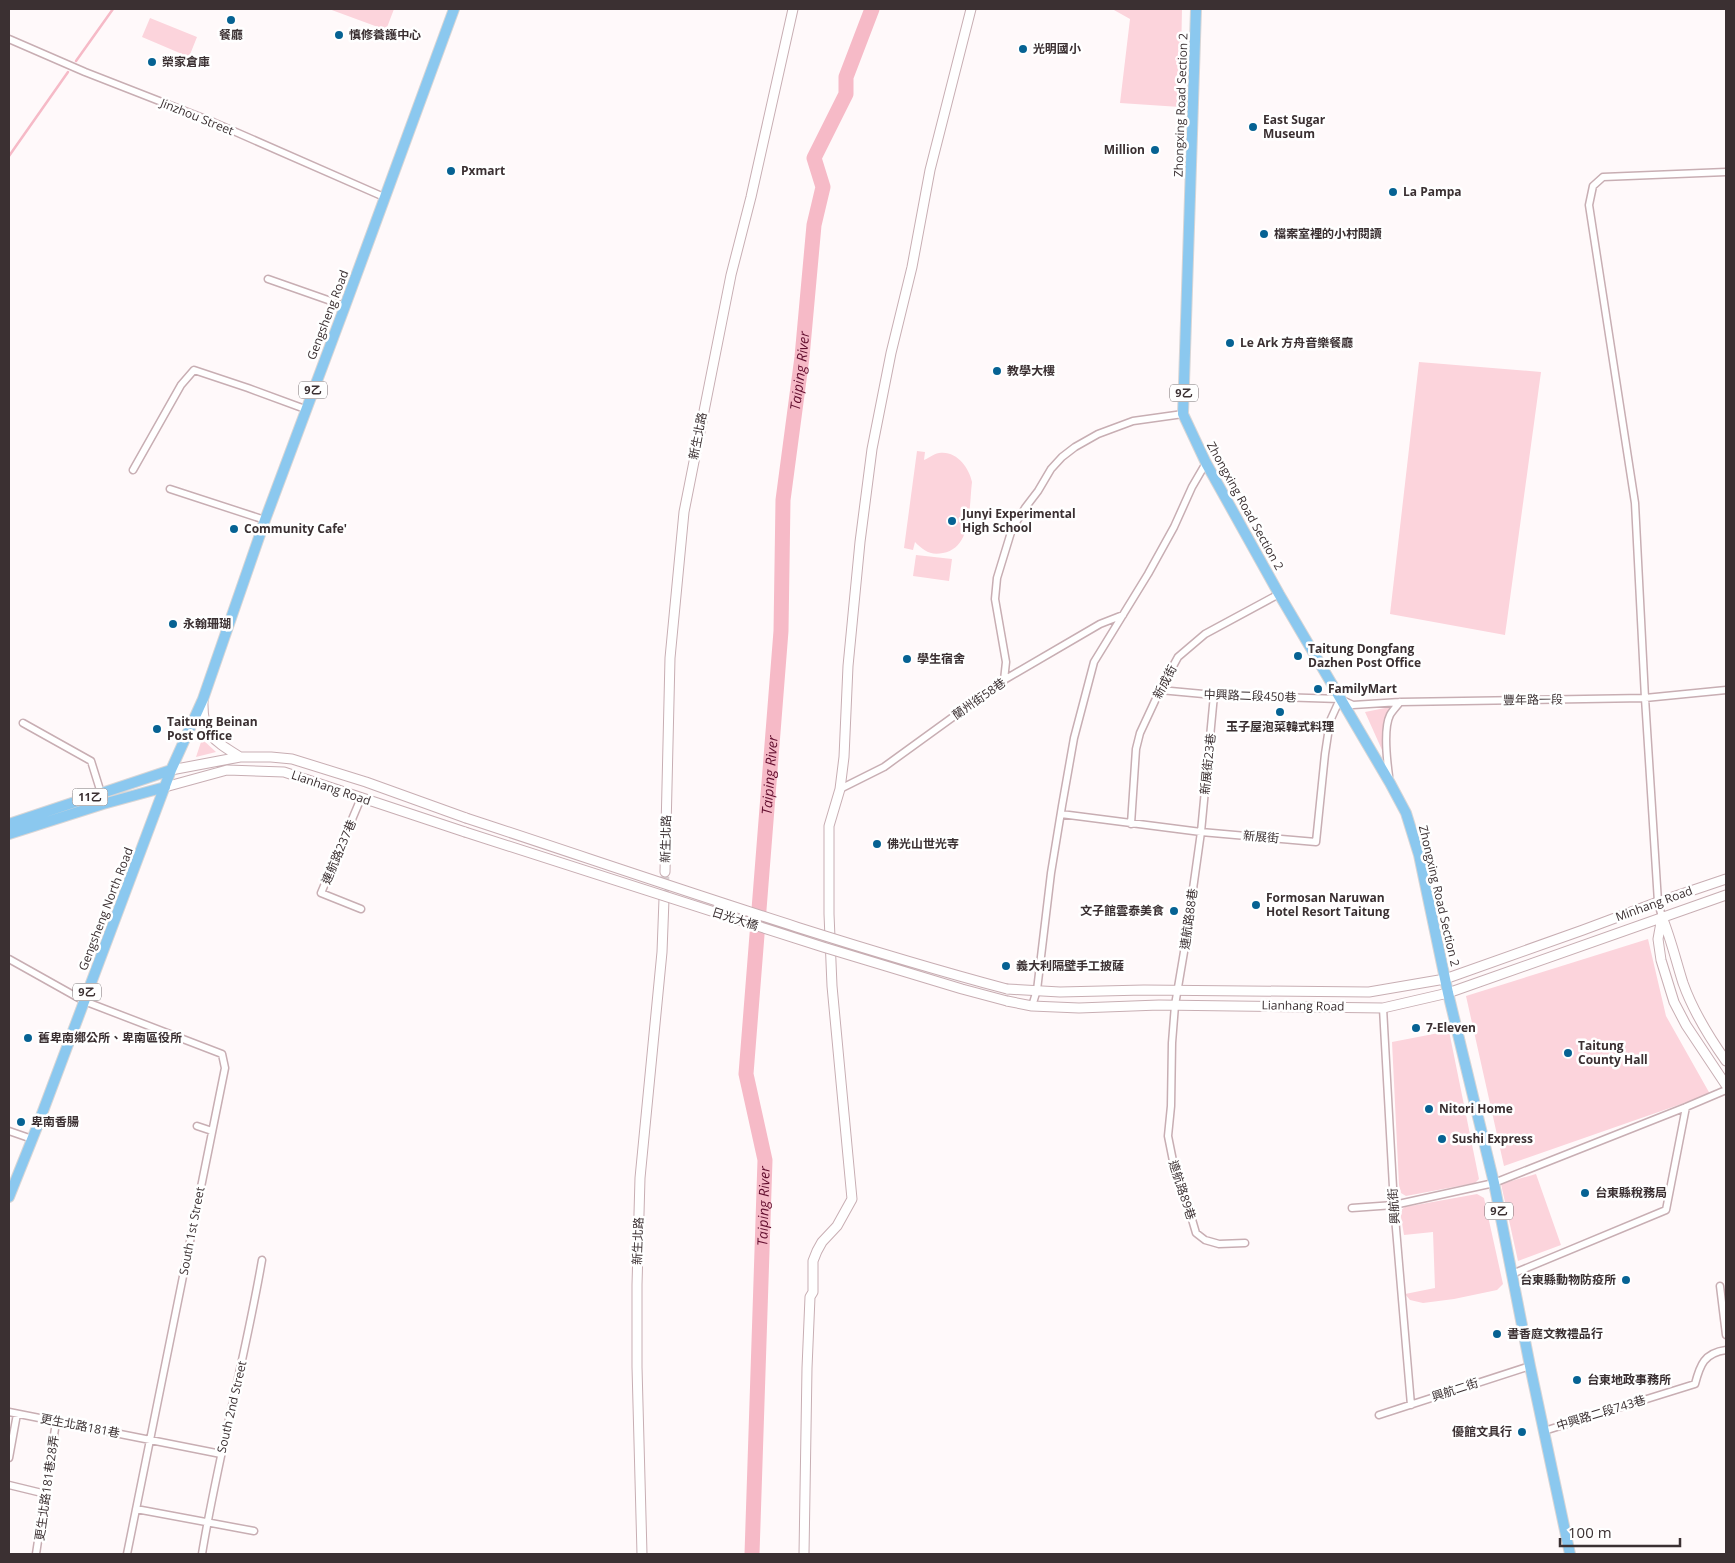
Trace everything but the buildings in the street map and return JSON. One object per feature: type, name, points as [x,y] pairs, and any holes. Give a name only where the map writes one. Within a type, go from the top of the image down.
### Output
[{"type":"main road","name":"Gengsheng Road","points":[[171,770],[203,698],[305,410],[454,9]]},
{"type":"main road","name":"Zhongxing Road Section 2","points":[[1196,9],[1183,414],[1206,463],[1279,594],[1406,813],[1419,855],[1445,979]]},
{"type":"main road","name":"Gengsheng North Road","points":[[9,1197],[171,770]]},
{"type":"main road","name":"11乙","points":[[9,824],[171,770]]},
{"type":"main road","name":"11乙","points":[[9,834],[103,804],[165,787]]},
{"type":"main road","name":"9乙","points":[[1445,979],[1494,1183],[1570,1554]]},
{"type":"street","name":"新生北路","points":[[666,872],[670,658],[684,512],[724,310],[793,9]]},
{"type":"street","points":[[804,1554],[807,1368],[814,1261],[822,1242],[837,1226],[852,1199],[832,986],[829,914],[829,826],[840,789],[844,757],[849,657],[860,542],[872,449],[891,353],[912,267],[930,170],[970,9]]},
{"type":"street","name":"Jinzhou Street","points":[[9,39],[85,72],[213,122],[384,197]]},
{"type":"street","points":[[1726,172],[1603,177],[1593,186],[1589,205],[1635,503],[1658,902],[1671,938],[1684,984],[1698,1017],[1726,1061]]},
{"type":"street","points":[[268,279],[345,306]]},
{"type":"street","points":[[133,470],[180,385],[194,370],[305,410]]},
{"type":"street","points":[[1004,680],[1006,662],[995,599],[997,578],[1012,529],[1025,508],[1052,469],[1075,446],[1098,434],[1133,421],[1183,414]]},
{"type":"street","points":[[1032,1006],[1037,990],[1051,873],[1074,738],[1092,668],[1166,542],[1192,487],[1206,463]]},
{"type":"street","points":[[170,489],[265,520]]},
{"type":"street","name":"新成街","points":[[1131,824],[1136,749],[1145,721],[1178,657],[1206,634],[1279,594]]},
{"type":"street","name":"蘭州街58巷","points":[[840,789],[884,767],[1004,680],[1100,624],[1123,615]]},
{"type":"street","name":"中興路二段450巷","points":[[1160,690],[1214,695],[1340,699]]},
{"type":"street","name":"豐年路一段","points":[[1340,699],[1353,705],[1400,702],[1645,698],[1726,690]]},
{"type":"street","name":"新展街23巷","points":[[1201,832],[1214,695]]},
{"type":"street","points":[[203,698],[202,719],[210,734],[221,745],[240,757]]},
{"type":"street","name":"新展街","points":[[1061,814],[1201,832],[1316,842],[1330,720],[1340,699]]},
{"type":"street","points":[[1390,783],[1386,756],[1388,730],[1390,715],[1400,702]]},
{"type":"street","points":[[23,723],[91,761],[101,793]]},
{"type":"street","name":"Lianhang Road","points":[[171,770],[240,757],[271,757],[292,760],[366,782],[466,818]]},
{"type":"street","points":[[297,776],[304,763]]},
{"type":"street","name":"Lianhang Road","points":[[165,787],[226,770],[284,772],[465,832]]},
{"type":"street","name":"連航路237巷","points":[[361,798],[321,893],[361,909]]},
{"type":"street","name":"日光大橋","points":[[466,818],[913,964],[1007,988]]},
{"type":"street","name":"日光大橋","points":[[465,832],[823,947],[962,990],[1007,1000]]},
{"type":"street","name":"連航路88巷","points":[[1174,1005],[1178,990],[1201,832]]},
{"type":"street","name":"Minhang Road","points":[[1583,930],[1726,879]]},
{"type":"street","name":"Minhang Road","points":[[1589,944],[1726,895]]},
{"type":"street","name":"新生北路","points":[[642,1554],[637,1367],[640,1188],[662,952],[664,899]]},
{"type":"street","points":[[1662,917],[1658,939],[1661,960],[1674,1002],[1686,1025],[1726,1085]]},
{"type":"street","name":"Lianhang Road","points":[[1007,988],[1060,992],[1178,990],[1369,992],[1445,979],[1583,930]]},
{"type":"street","name":"Lianhang Road","points":[[1007,1000],[1032,1006],[1079,1008],[1174,1005],[1383,1008],[1448,993],[1589,944]]},
{"type":"street","points":[[9,959],[84,1001]]},
{"type":"street","points":[[1290,1006],[1291,991]]},
{"type":"street","name":"South 1st Street","points":[[84,1001],[222,1054],[225,1068],[127,1554]]},
{"type":"street","name":"連航路89巷","points":[[1174,1005],[1171,1106],[1168,1136],[1174,1172],[1186,1200],[1196,1233],[1205,1240],[1219,1244],[1245,1243]]},
{"type":"street","name":"興航街","points":[[1383,1008],[1394,1205],[1411,1405]]},
{"type":"street","points":[[1352,1208],[1394,1205],[1494,1183],[1726,1090]]},
{"type":"street","points":[[1512,1274],[1666,1210],[1686,1107]]},
{"type":"street","points":[[197,1126],[212,1130]]},
{"type":"street","points":[[9,1131],[32,1139]]},
{"type":"street","name":"South 2nd Street","points":[[202,1554],[262,1260]]},
{"type":"street","points":[[1720,1286],[1726,1335]]},
{"type":"street","name":"中興路二段743巷","points":[[1544,1431],[1694,1384],[1705,1358],[1714,1352],[1726,1350]]},
{"type":"street","name":"興航二街","points":[[1379,1415],[1530,1366]]},
{"type":"street","name":"更生北路181巷","points":[[9,1412],[221,1454]]},
{"type":"street","points":[[9,1458],[17,1414]]},
{"type":"street","name":"更生北路181巷28弄","points":[[36,1554],[56,1422]]},
{"type":"street","points":[[9,1485],[46,1494]]},
{"type":"street","points":[[136,1509],[254,1531]]},
{"type":"shaded area","points":[[329,9],[394,9],[386,30]]},
{"type":"shaded area","points":[[1114,9],[1182,9],[1180,107],[1120,103],[1130,19]]},
{"type":"shaded area","points":[[150,18],[197,37],[189,57],[142,37]]},
{"type":"shaded area","points":[[1419,362],[1541,372],[1505,635],[1390,614]]},
{"type":"shaded area","points":[[917,451],[925,452],[924,460],[939,453],[951,454],[965,465],[972,482],[969,514],[964,535],[952,549],[943,553],[934,554],[927,552],[915,542],[913,550],[904,548]]},
{"type":"shaded area","points":[[916,555],[952,559],[949,581],[913,576]]},
{"type":"shaded area","points":[[1390,707],[1387,712],[1382,750],[1365,712]]},
{"type":"shaded area","points":[[202,739],[216,752],[196,757]]},
{"type":"shaded area","points":[[1648,939],[1666,1016],[1710,1094],[1504,1166],[1466,996]]},
{"type":"shaded area","points":[[1449,1031],[1479,1179],[1475,1183],[1406,1196],[1401,1193],[1399,1185],[1392,1042]]},
{"type":"shaded area","points":[[1536,1174],[1561,1245],[1518,1261],[1501,1184]]},
{"type":"shaded area","points":[[1477,1194],[1484,1198],[1503,1284],[1497,1290],[1454,1299],[1423,1303],[1410,1300],[1405,1294],[1435,1288],[1433,1232],[1404,1235],[1400,1211],[1405,1207]]},
{"type":"waterway","points":[[76,61],[113,9]]},
{"type":"waterway","name":"Taiping River","points":[[752,1554],[765,1160],[746,1074],[781,631],[783,500],[802,357],[814,225],[823,187],[814,158],[846,94],[846,77],[872,9]]},
{"type":"waterway","points":[[9,156],[68,72]]},
{"type":"tunnel","points":[[664,899],[665,872]]},
{"type":"place","name":"餐廳","points":[[231,20]]},
{"type":"place","name":"慎修養護中心","points":[[339,35]]},
{"type":"place","name":"光明國小","points":[[1023,49]]},
{"type":"place","name":"榮家倉庫","points":[[152,62]]},
{"type":"place","name":"East Sugar Museum","points":[[1253,127]]},
{"type":"place","name":"Million","points":[[1155,150]]},
{"type":"place","name":"Pxmart","points":[[451,171]]},
{"type":"place","name":"La Pampa","points":[[1393,192]]},
{"type":"place","name":"檔案室裡的小村閱讀","points":[[1264,234]]},
{"type":"place","name":"Le Ark 方舟音樂餐廳","points":[[1230,343]]},
{"type":"place","name":"教學大樓","points":[[997,371]]},
{"type":"place","name":"Junyi Experimental High School","points":[[952,521]]},
{"type":"place","name":"Community Cafe'","points":[[234,529]]},
{"type":"place","name":"永翰珊瑚","points":[[173,624]]},
{"type":"place","name":"Taitung Dongfang Dazhen Post Office","points":[[1298,656]]},
{"type":"place","name":"學生宿舍","points":[[907,659]]},
{"type":"place","name":"FamilyMart","points":[[1318,689]]},
{"type":"place","name":"玉子屋泡菜韓式料理","points":[[1280,712]]},
{"type":"place","name":"Taitung Beinan Post Office","points":[[157,729]]},
{"type":"place","name":"佛光山世光寺","points":[[877,844]]},
{"type":"place","name":"Formosan Naruwan Hotel Resort Taitung","points":[[1256,905]]},
{"type":"place","name":"文子館雲泰美食","points":[[1174,911]]},
{"type":"place","name":"義大利隔壁手工披薩","points":[[1006,966]]},
{"type":"place","name":"7-Eleven","points":[[1416,1028]]},
{"type":"place","name":"舊卑南鄉公所、卑南區役所","points":[[28,1038]]},
{"type":"place","name":"Taitung County Hall","points":[[1568,1053]]},
{"type":"place","name":"Nitori Home","points":[[1429,1109]]},
{"type":"place","name":"卑南香腸","points":[[21,1122]]},
{"type":"place","name":"Sushi Express","points":[[1442,1139]]},
{"type":"place","name":"台東縣稅務局","points":[[1585,1193]]},
{"type":"place","name":"台東縣動物防疫所","points":[[1626,1280]]},
{"type":"place","name":"書香庭文教禮品行","points":[[1497,1334]]},
{"type":"place","name":"台東地政事務所","points":[[1577,1380]]},
{"type":"place","name":"優館文具行","points":[[1522,1432]]}]
